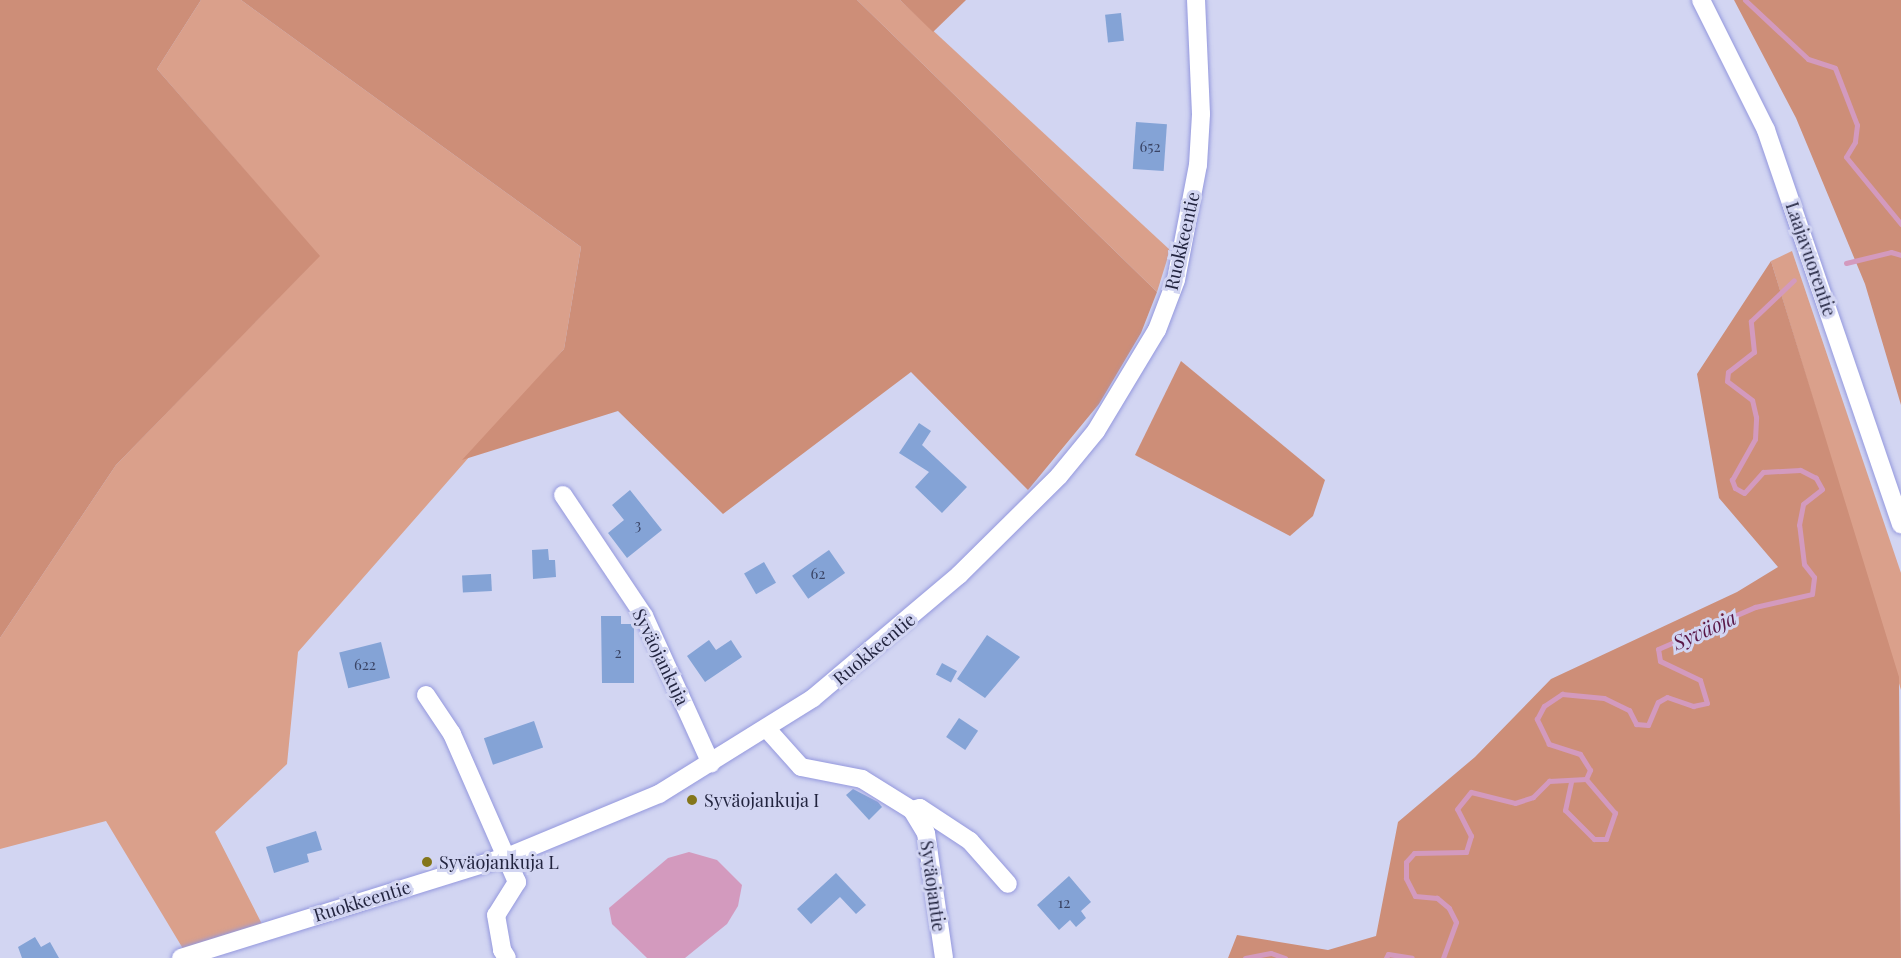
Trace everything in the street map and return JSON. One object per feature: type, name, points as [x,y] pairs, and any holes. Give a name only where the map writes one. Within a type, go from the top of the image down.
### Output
[{"type":"street","name":"Ruokkeentie","points":[[181,958],[509,856],[659,794],[767,729],[856,666],[1017,520],[1096,431],[1128,382],[1157,330],[1189,229],[1201,114],[1196,0]]},
{"type":"street","name":"Laajavuorentie","points":[[1701,0],[1766,130],[1901,525]]},
{"type":"street","name":"Syväojankuja","points":[[563,495],[644,616],[711,764]]},
{"type":"street","points":[[426,696],[453,734],[484,812],[509,856],[517,882],[496,915],[502,950],[507,958]]},
{"type":"street","name":"Syväojantie","points":[[767,729],[801,767],[862,779],[912,810],[926,833],[944,958]]},
{"type":"street","points":[[912,810],[920,808],[970,841],[1008,884]]},
{"type":"shaded area","points":[[0,0],[201,0],[157,69],[320,256],[116,465],[0,638]]},
{"type":"shaded area","points":[[201,0],[241,0],[581,247],[564,349],[298,652],[287,764],[215,832],[263,926],[185,952],[106,821],[0,849],[0,638],[116,465],[319,256],[157,69]]},
{"type":"shaded area","points":[[241,0],[857,0],[1157,292],[1141,333],[1099,404],[1028,490],[911,372],[723,514],[618,411],[462,460],[564,349],[581,247]]},
{"type":"shaded area","points":[[857,0],[900,0],[1170,250],[1157,292]]},
{"type":"shaded area","points":[[900,0],[966,0],[933,32]]},
{"type":"shaded area","points":[[1734,0],[1901,0],[1901,405],[1865,284],[1796,118]]},
{"type":"shaded area","points":[[1792,251],[1901,573],[1901,690],[1771,261]]},
{"type":"shaded area","points":[[1771,261],[1899,677],[1901,958],[1228,958],[1237,935],[1328,950],[1376,936],[1398,822],[1475,757],[1551,679],[1737,592],[1778,567],[1719,498],[1697,374]]},
{"type":"shaded area","points":[[1181,361],[1325,480],[1313,516],[1290,536],[1135,455]]},
{"type":"shaded area","points":[[689,852],[717,860],[742,885],[738,906],[727,924],[685,958],[647,958],[612,924],[609,908],[668,858]]},
{"type":"building","points":[[1121,13],[1124,41],[1108,43],[1105,15]]},
{"type":"building","points":[[1136,122],[1167,124],[1164,171],[1133,169]]},
{"type":"building","points":[[919,423],[931,431],[922,445],[967,487],[942,513],[915,487],[929,472],[899,453]]},
{"type":"building","points":[[630,490],[662,530],[627,558],[608,533],[624,520],[612,505]]},
{"type":"building","points":[[548,549],[549,560],[555,560],[556,577],[533,579],[532,550]]},
{"type":"building","points":[[829,550],[845,573],[808,599],[792,576]]},
{"type":"building","points":[[764,562],[776,583],[756,594],[744,574]]},
{"type":"building","points":[[491,574],[492,591],[463,592],[462,576]]},
{"type":"building","points":[[601,616],[621,616],[621,624],[634,624],[634,683],[602,683]]},
{"type":"building","points":[[987,635],[1020,657],[985,698],[957,679]]},
{"type":"building","points":[[709,640],[716,650],[731,640],[742,657],[705,682],[687,656]]},
{"type":"building","points":[[381,642],[390,678],[348,688],[339,652]]},
{"type":"building","points":[[942,663],[957,671],[951,682],[936,674]]},
{"type":"building","points":[[959,718],[978,731],[965,750],[946,737]]},
{"type":"building","points":[[534,721],[543,747],[493,765],[484,738]]},
{"type":"building","points":[[853,789],[878,802],[882,807],[869,820],[846,795]]},
{"type":"building","points":[[316,831],[322,850],[307,854],[309,862],[274,873],[266,847]]},
{"type":"building","points":[[836,873],[866,905],[856,914],[840,897],[811,924],[797,909]]},
{"type":"building","points":[[1069,876],[1091,902],[1081,911],[1086,918],[1076,927],[1070,920],[1059,930],[1037,905]]},
{"type":"building","points":[[35,937],[41,947],[50,942],[59,958],[22,958],[18,947]]},
{"type":"waterway","name":"Syväoja","points":[[1745,0],[1808,59],[1835,68],[1857,125],[1855,142],[1846,157],[1901,224]]},
{"type":"waterway","name":"Syväoja","points":[[1846,263],[1891,252],[1901,255]]},
{"type":"waterway","name":"Syväoja","points":[[1443,958],[1456,922],[1449,908],[1437,898],[1415,896],[1406,878],[1406,862],[1414,853],[1466,852],[1471,836],[1457,809],[1471,792],[1515,803],[1533,797],[1549,781],[1586,779],[1590,770],[1580,754],[1549,744],[1537,719],[1544,706],[1562,694],[1604,698],[1629,710],[1636,724],[1648,725],[1658,702],[1667,697],[1693,706],[1707,703],[1700,680],[1660,661],[1658,649],[1755,607],[1812,594],[1814,577],[1804,564],[1799,525],[1803,504],[1822,489],[1816,478],[1800,470],[1763,472],[1744,493],[1735,488],[1732,480],[1755,439],[1756,417],[1752,400],[1727,381],[1728,372],[1754,352],[1751,321],[1794,280]]},
{"type":"waterway","points":[[1571,782],[1565,810],[1594,839],[1606,839],[1615,813],[1586,779]]},
{"type":"waterway","name":"Syväoja","points":[[1245,958],[1271,953],[1285,958]]},
{"type":"waterway","name":"Syväoja","points":[[1386,958],[1388,954],[1412,958]]},
{"type":"place","name":"Syväojankuja I","points":[[692,800]]},
{"type":"place","name":"Syväojankuja L","points":[[427,862]]}]
